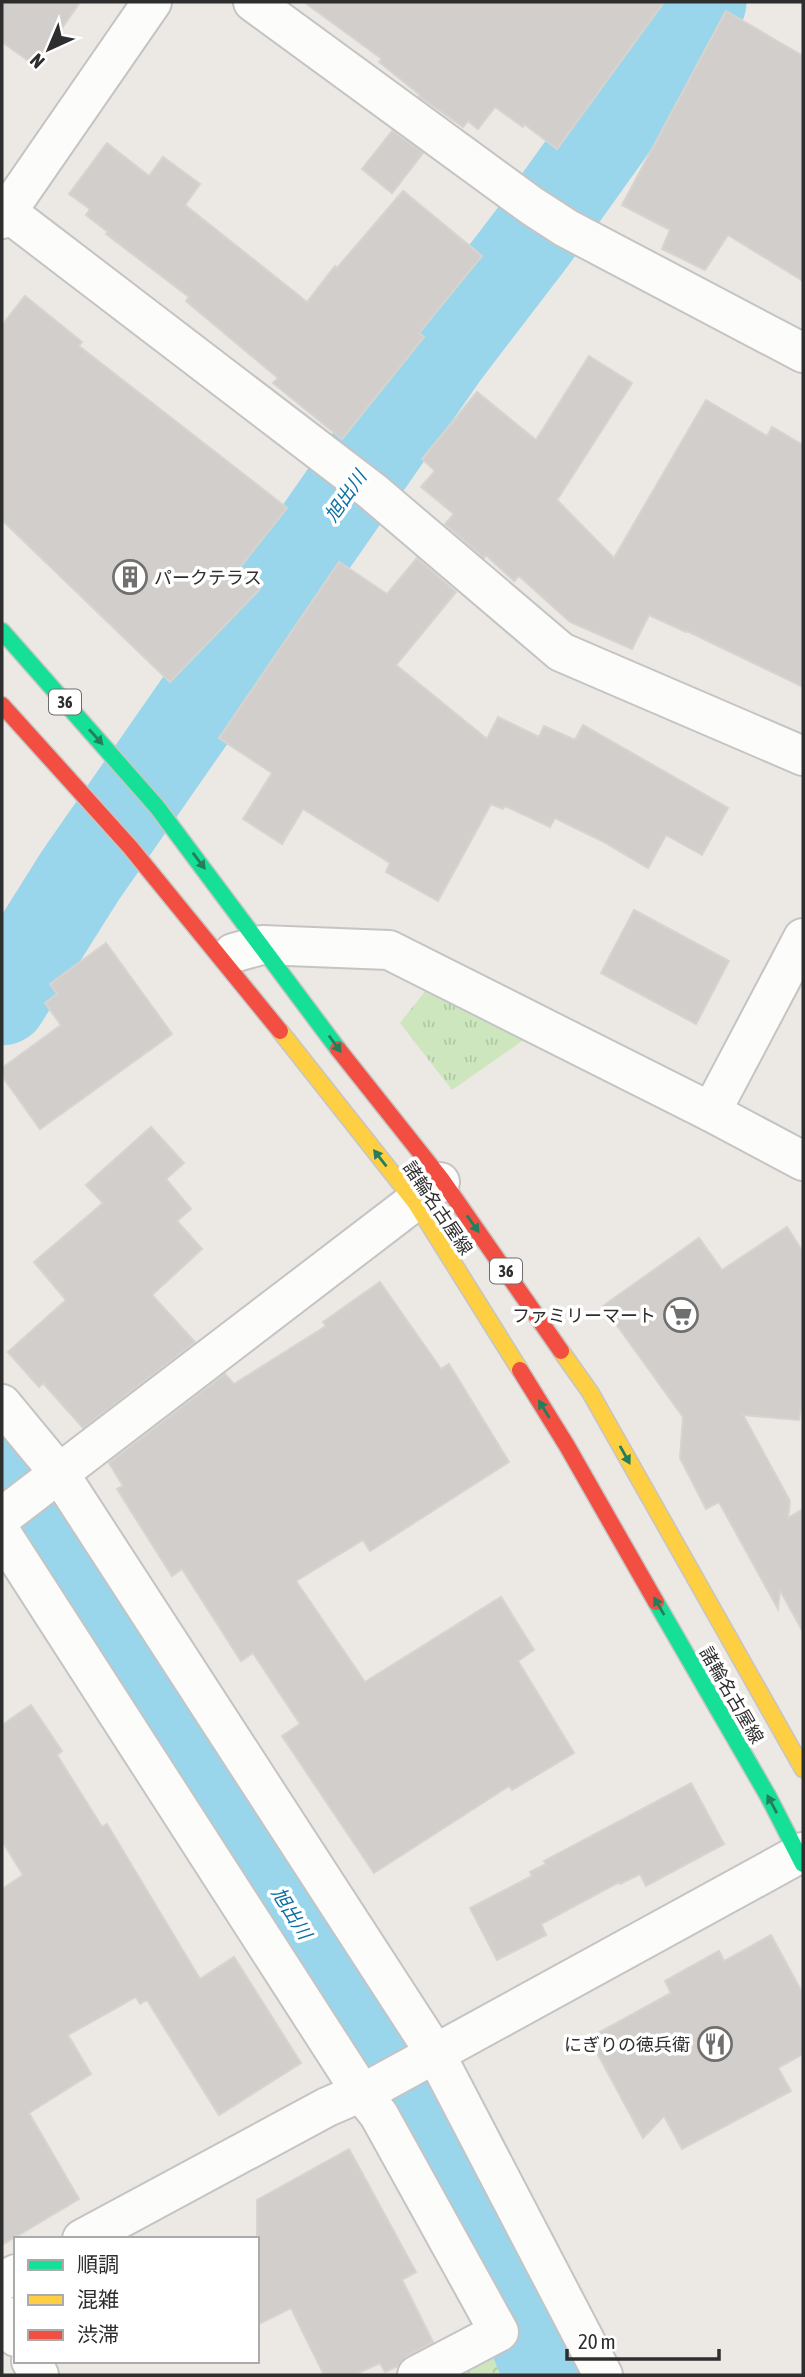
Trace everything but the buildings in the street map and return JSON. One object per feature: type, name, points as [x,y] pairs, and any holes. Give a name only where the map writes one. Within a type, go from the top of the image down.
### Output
[{"type":"main road","name":"諸輪名古屋線","points":[[6,643],[158,807],[371,1093],[428,1191],[567,1447],[802,1857]]},
{"type":"main road","name":"諸輪名古屋線","points":[[2,705],[130,847],[221,956],[428,1191],[590,1392],[803,1769]]},
{"type":"street","points":[[152,2],[4,216],[372,492],[561,652],[803,756]]},
{"type":"street","points":[[253,2],[566,228],[803,353]]},
{"type":"street","points":[[711,1112],[803,938]]},
{"type":"street","points":[[221,956],[262,945],[389,950],[803,1161]]},
{"type":"street","points":[[428,1191],[50,1480],[4,1521],[396,2074],[603,2375]]},
{"type":"street","points":[[2,1404],[50,1480],[396,2074]]},
{"type":"street","points":[[86,2237],[802,1857]]},
{"type":"street","points":[[396,2074],[379,2115],[499,2332],[417,2375]]},
{"type":"street","points":[[2,2314],[14,2334]]},
{"type":"green space","points":[[427,989],[525,1039],[452,1090],[400,1023]]},
{"type":"green space","points":[[554,2320],[582,2375],[449,2375]]},
{"type":"waterway","name":"旭出川","points":[[2,1000],[80,876],[444,353],[532,238],[701,2]]},
{"type":"waterway","name":"旭出川","points":[[2,1471],[43,1520],[414,2107],[531,2330],[550,2375]]},
{"type":"traffic: fast","points":[[2,631],[157,807],[338,1049]]},
{"type":"traffic: fast","points":[[656,1602],[768,1796],[803,1864]]},
{"type":"traffic: slow","points":[[280,1031],[415,1202],[520,1370]]},
{"type":"traffic: slow","points":[[561,1351],[590,1392],[803,1769]]},
{"type":"traffic: jam","points":[[2,705],[130,847],[280,1031]]},
{"type":"traffic: jam","points":[[338,1049],[442,1180],[561,1351]]},
{"type":"traffic: jam","points":[[520,1370],[567,1446],[656,1602]]},
{"type":"place","name":"パークテラス","points":[[130,577]]},
{"type":"place","name":"ファミリーマート","points":[[681,1315]]},
{"type":"place","name":"にぎりの徳兵衛","points":[[715,2044]]}]
